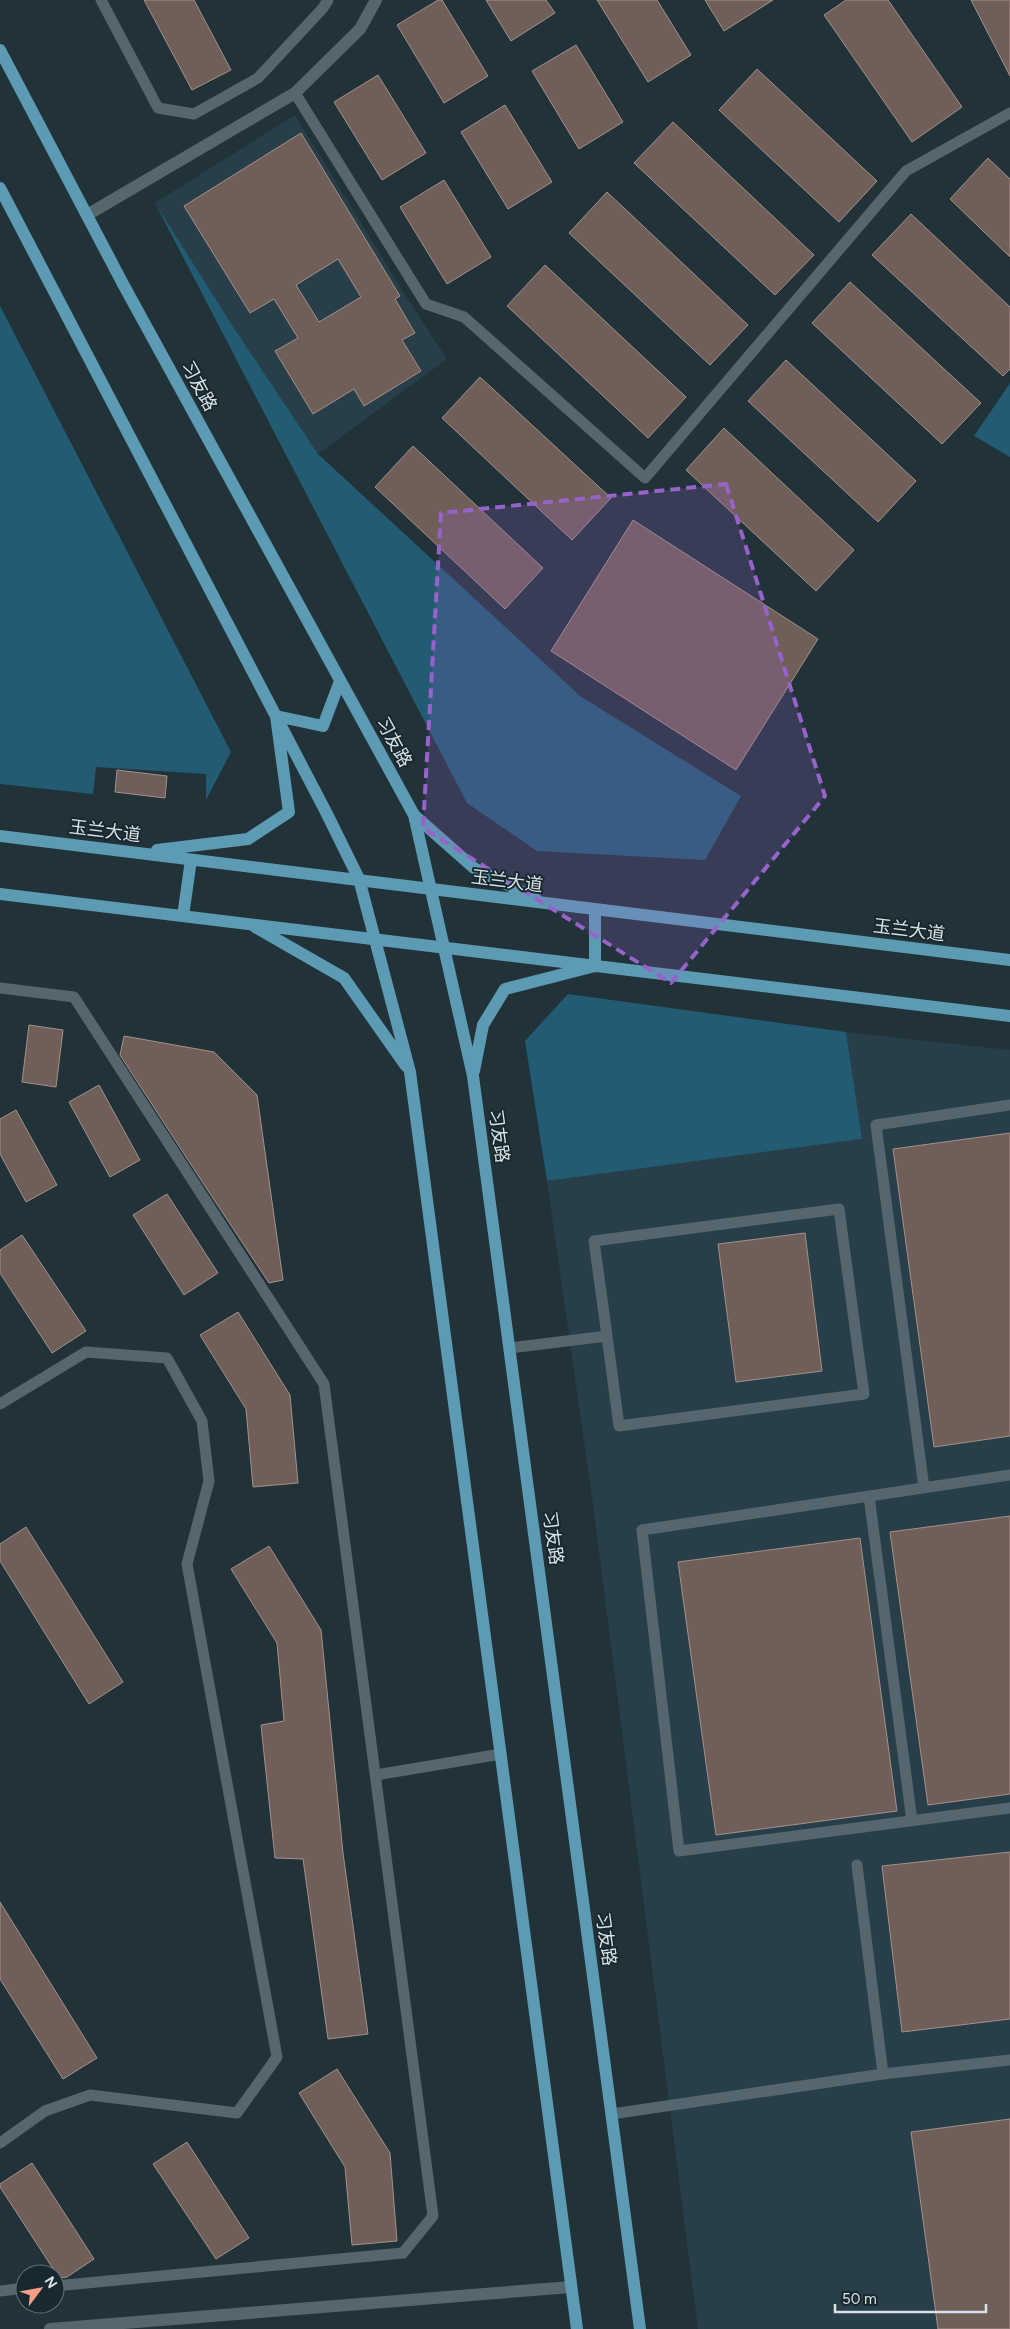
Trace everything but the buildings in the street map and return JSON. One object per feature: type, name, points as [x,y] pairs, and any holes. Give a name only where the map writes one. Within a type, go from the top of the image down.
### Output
[{"type":"main road","name":"习友路","points":[[0,50],[414,815],[473,1076],[640,2329]]},
{"type":"main road","points":[[0,188],[276,716],[359,880],[375,939],[410,1072],[577,2329]]},
{"type":"main road","points":[[276,716],[323,726],[340,681]]},
{"type":"main road","points":[[138,853],[248,839],[288,812],[276,716]]},
{"type":"main road","points":[[414,815],[474,868],[545,903]]},
{"type":"main road","name":"玉兰大道","points":[[0,836],[1010,960]]},
{"type":"main road","points":[[183,916],[191,860]]},
{"type":"main road","points":[[0,894],[1010,1016]]},
{"type":"main road","points":[[595,909],[595,966]]},
{"type":"main road","points":[[251,924],[344,978],[410,1072]]},
{"type":"main road","points":[[473,1076],[483,1025],[505,989],[595,966]]},
{"type":"street","points":[[88,215],[295,93],[360,30],[376,0]]},
{"type":"street","points":[[50,2329],[571,2287]]},
{"type":"lane","points":[[101,0],[158,108],[194,114],[258,78],[323,8],[328,0]]},
{"type":"lane","points":[[295,93],[426,304],[464,317],[645,478],[906,171],[1010,113]]},
{"type":"lane","points":[[0,988],[74,997],[324,1384],[433,2216],[404,2253],[65,2285]]},
{"type":"lane","points":[[924,1488],[876,1125],[1010,1105]]},
{"type":"lane","points":[[839,1209],[864,1394],[619,1426],[607,1336],[594,1241],[839,1209]]},
{"type":"lane","points":[[510,1348],[607,1336]]},
{"type":"lane","points":[[0,1404],[86,1352],[167,1358],[202,1421],[209,1481],[187,1564],[277,2057],[237,2113],[90,2095],[45,2111],[0,2143]]},
{"type":"lane","points":[[1010,1475],[642,1530],[679,1852],[1010,1808]]},
{"type":"lane","points":[[869,1496],[912,1821]]},
{"type":"lane","points":[[376,1775],[501,1754]]},
{"type":"lane","points":[[857,1864],[883,2074]]},
{"type":"lane","points":[[612,2114],[883,2074],[1010,2060]]},
{"type":"lane","points":[[0,2291],[15,2289]]},
{"type":"highlighted area","points":[[726,484],[825,796],[671,983],[423,828],[441,513]]},
{"type":"shaded area","points":[[295,115],[407,298],[447,359],[318,454],[234,328],[155,203]]},
{"type":"shaded area","points":[[155,203],[234,328],[318,454],[580,696],[741,796],[705,860],[537,851],[467,803]]},
{"type":"shaded area","points":[[0,306],[231,752],[206,800],[206,774],[96,767],[93,794],[0,784]]},
{"type":"shaded area","points":[[1010,383],[1010,457],[974,436]]},
{"type":"shaded area","points":[[568,994],[846,1032],[862,1139],[547,1181],[525,1041]]},
{"type":"shaded area","points":[[846,1032],[1010,1050],[1010,2329],[698,2329],[593,1504],[547,1181],[861,1139]]}]
